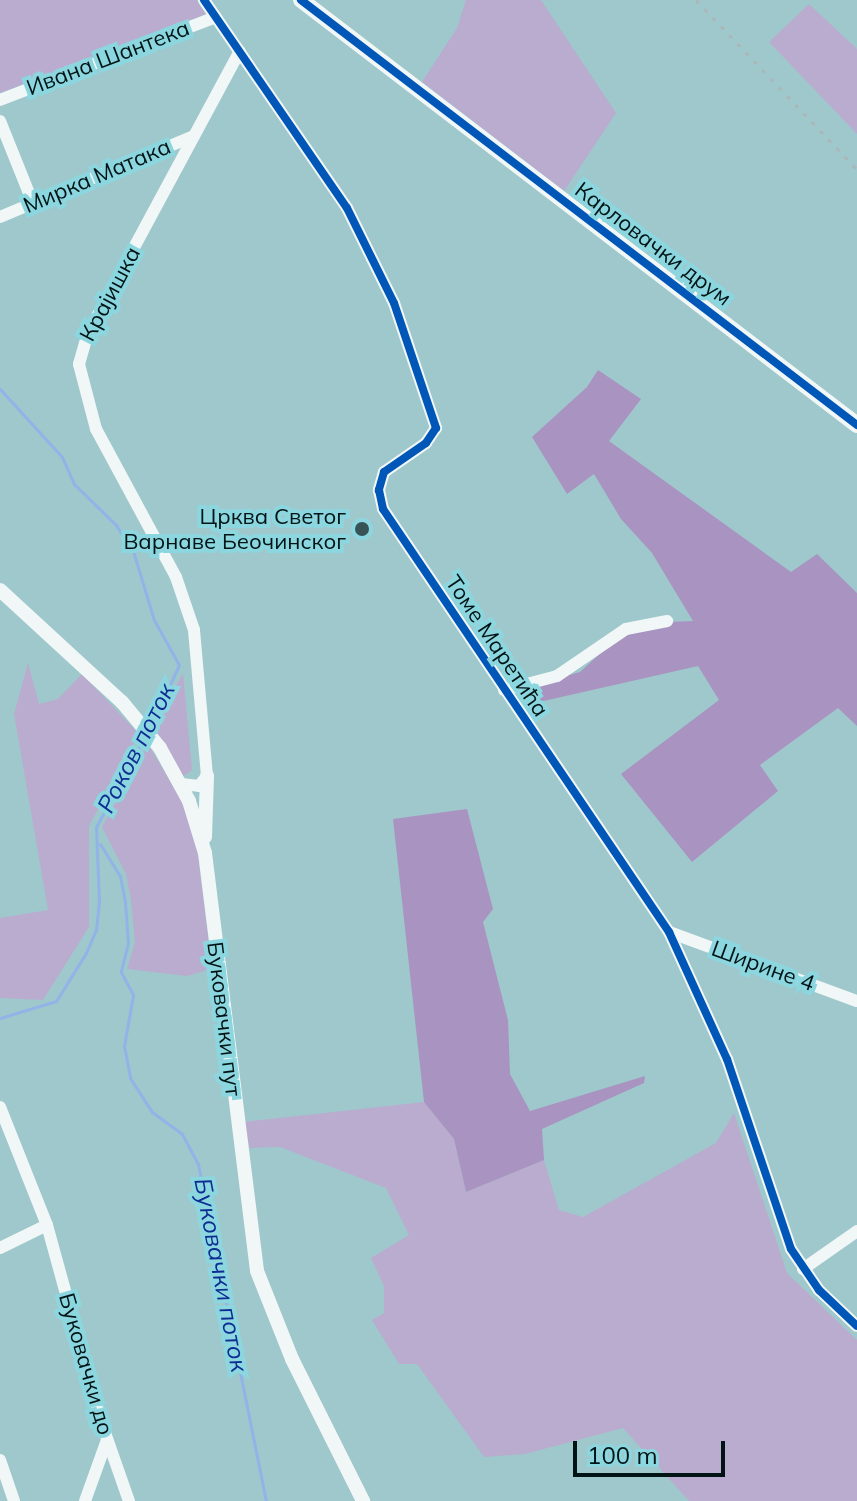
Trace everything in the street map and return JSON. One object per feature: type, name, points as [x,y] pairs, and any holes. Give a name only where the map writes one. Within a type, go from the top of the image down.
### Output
[{"type":"main road","name":"Карловачки друм","points":[[301,0],[857,425]]},
{"type":"street","name":"Томе Маретића","points":[[204,0],[329,179],[376,259],[435,424],[426,443],[386,469],[379,486],[381,502],[504,690],[669,932],[727,1059],[785,1233],[803,1269],[857,1326]]},
{"type":"street","name":"Ивана Шантека","points":[[0,100],[216,17]]},
{"type":"street","name":"Крајишка","points":[[207,776],[197,649],[189,612],[96,429],[78,373],[88,333],[240,51]]},
{"type":"street","points":[[0,121],[33,203]]},
{"type":"street","name":"Мирка Матака","points":[[0,217],[194,136]]},
{"type":"street","name":"Буковачки пут","points":[[0,590],[101,680],[148,732],[181,784],[205,853],[257,1271],[287,1348],[363,1501]]},
{"type":"street","points":[[504,690],[557,676],[626,629],[667,621]]},
{"type":"street","points":[[181,784],[199,786],[207,776]]},
{"type":"street","points":[[205,853],[207,776]]},
{"type":"street","name":"Ширине 4","points":[[669,932],[857,1001]]},
{"type":"street","name":"Буковачки до","points":[[0,1107],[47,1225],[107,1440],[129,1501]]},
{"type":"street","points":[[0,1248],[16,1236],[47,1225]]},
{"type":"street","points":[[803,1269],[857,1231]]},
{"type":"street","points":[[85,1501],[107,1440]]},
{"type":"street","points":[[0,1460],[8,1495]]},
{"type":"shaded area","points":[[0,0],[196,0],[206,14],[0,93]]},
{"type":"shaded area","points":[[466,0],[541,0],[616,113],[564,191],[422,82],[457,28]]},
{"type":"shaded area","points":[[809,4],[857,49],[857,134],[769,42]]},
{"type":"shaded area","points":[[598,370],[641,399],[609,441],[791,572],[817,554],[857,593],[857,726],[838,708],[760,765],[778,791],[692,862],[621,774],[719,700],[698,666],[526,705],[512,691],[580,672],[617,638],[666,622],[693,621],[652,553],[621,519],[594,474],[567,494],[532,437],[587,387]]},
{"type":"shaded area","points":[[28,663],[39,704],[58,699],[82,674],[139,734],[89,826],[89,927],[43,1000],[0,998],[0,918],[48,910],[14,714]]},
{"type":"shaded area","points":[[183,673],[192,770],[182,777],[153,728]]},
{"type":"shaded area","points":[[148,744],[183,803],[198,854],[212,969],[187,976],[127,969],[135,942],[131,900],[126,874],[102,827]]},
{"type":"shaded area","points":[[467,809],[493,909],[483,922],[508,1020],[510,1074],[530,1111],[645,1076],[644,1083],[542,1129],[544,1160],[466,1192],[454,1139],[424,1102],[393,819]]},
{"type":"shaded area","points":[[424,1102],[454,1139],[466,1192],[544,1160],[559,1210],[583,1217],[716,1143],[734,1113],[787,1273],[857,1340],[857,1501],[689,1501],[623,1428],[525,1454],[484,1457],[417,1364],[399,1364],[372,1320],[384,1313],[384,1286],[371,1258],[409,1235],[386,1188],[280,1147],[250,1148],[243,1122]]},
{"type":"waterway","name":"Роков поток","points":[[0,389],[62,457],[74,484],[116,525],[133,551],[154,620],[179,665],[150,728]]},
{"type":"waterway","name":"Роков поток","points":[[0,1018],[56,1001],[86,953],[96,930],[99,902],[96,827],[144,738]]},
{"type":"waterway","name":"Буковачки поток","points":[[100,844],[120,876],[125,902],[128,943],[121,972],[133,995],[124,1046],[130,1078],[152,1112],[182,1134],[198,1164],[266,1501]]},
{"type":"railway","points":[[696,0],[857,169]]},
{"type":"cycle path","points":[[204,0],[347,208],[394,303],[436,428],[426,443],[384,472],[379,490],[383,509],[669,932],[727,1059],[791,1249],[819,1290],[857,1326]]},
{"type":"cycle path","points":[[301,0],[857,425]]},
{"type":"place","name":"Црква Светог Варнаве Беочинског","points":[[362,529]]}]
